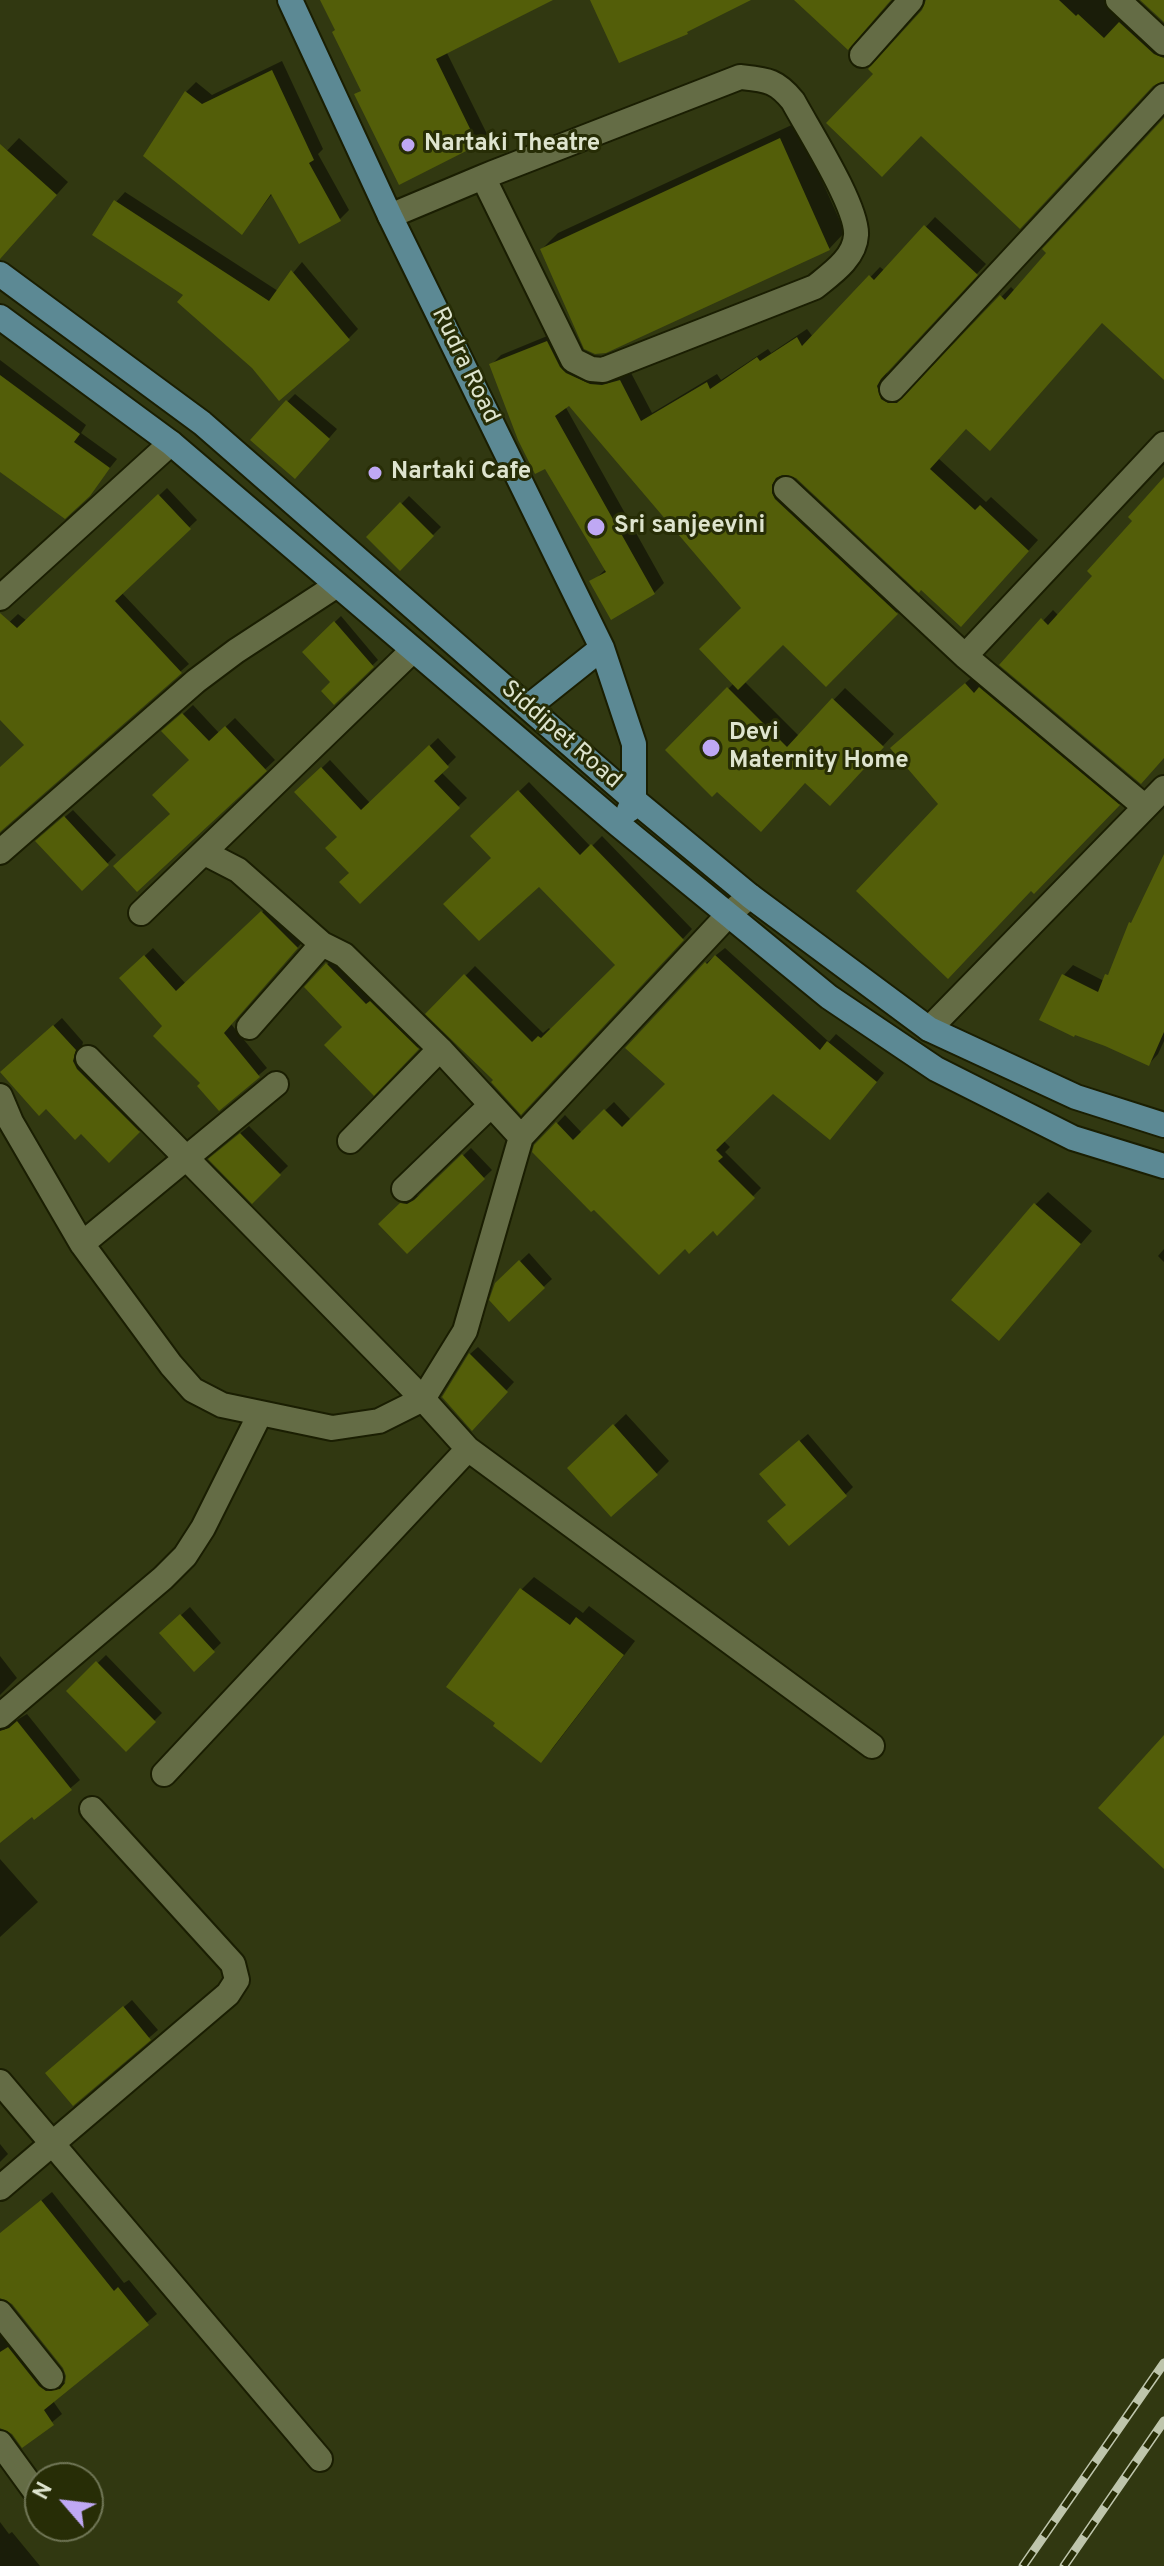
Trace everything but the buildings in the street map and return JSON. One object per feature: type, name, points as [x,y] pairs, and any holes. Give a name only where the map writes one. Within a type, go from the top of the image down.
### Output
[{"type":"main road","name":"Rudra Road","points":[[290,0],[390,216],[602,648],[634,744],[634,800]]},
{"type":"main road","name":"Siddipet Road","points":[[0,274],[202,423],[634,800],[750,896],[929,1029],[1076,1097],[1164,1125]]},
{"type":"main road","name":"Siddipet Road","points":[[0,317],[171,443],[619,825],[829,997],[936,1069],[1073,1138],[1164,1166]]},
{"type":"main road","points":[[528,707],[602,648]]},
{"type":"main road","points":[[619,825],[634,800]]},
{"type":"street","points":[[862,55],[911,0]]},
{"type":"street","points":[[1118,0],[1164,43]]},
{"type":"street","points":[[390,216],[483,177],[740,77],[781,86],[793,101],[853,212],[856,237],[844,264],[815,287],[603,370],[591,369],[573,360],[483,177]]},
{"type":"street","points":[[892,389],[1164,96]]},
{"type":"street","points":[[0,598],[171,443]]},
{"type":"street","points":[[965,656],[1164,444]]},
{"type":"street","points":[[786,489],[965,656],[1145,807]]},
{"type":"street","points":[[0,852],[196,681],[337,585]]},
{"type":"street","points":[[141,913],[413,650]]},
{"type":"street","points":[[929,1029],[1164,788]]},
{"type":"street","points":[[205,853],[238,870],[322,944],[344,955],[440,1049],[521,1137]]},
{"type":"street","points":[[0,1096],[11,1122],[82,1244],[193,1390],[222,1405],[332,1428],[379,1421],[423,1399],[465,1331],[521,1137],[729,914],[750,896]]},
{"type":"street","points":[[249,1027],[322,944]]},
{"type":"street","points":[[350,1141],[440,1049]]},
{"type":"street","points":[[88,1058],[423,1399],[468,1449],[872,1746]]},
{"type":"street","points":[[82,1244],[276,1084]]},
{"type":"street","points":[[404,1189],[491,1105]]},
{"type":"street","points":[[0,1716],[185,1556],[203,1528],[260,1414]]},
{"type":"street","points":[[164,1774],[468,1449]]},
{"type":"street","points":[[0,2188],[228,1994],[237,1980],[233,1964],[92,1809]]},
{"type":"street","points":[[0,2082],[320,2459]]},
{"type":"street","points":[[0,2313],[51,2377]]},
{"type":"street","points":[[0,2443],[24,2476]]},
{"type":"railway","points":[[1023,2566],[1164,2363]]},
{"type":"railway","points":[[1064,2566],[1164,2421]]},
{"type":"place","name":"Nartaki Theatre","points":[[408,145]]},
{"type":"place","name":"Nartaki Cafe","points":[[375,473]]},
{"type":"place","name":"Sri sanjeevini","points":[[596,527]]},
{"type":"place","name":"Devi Maternity Home","points":[[711,748]]}]
